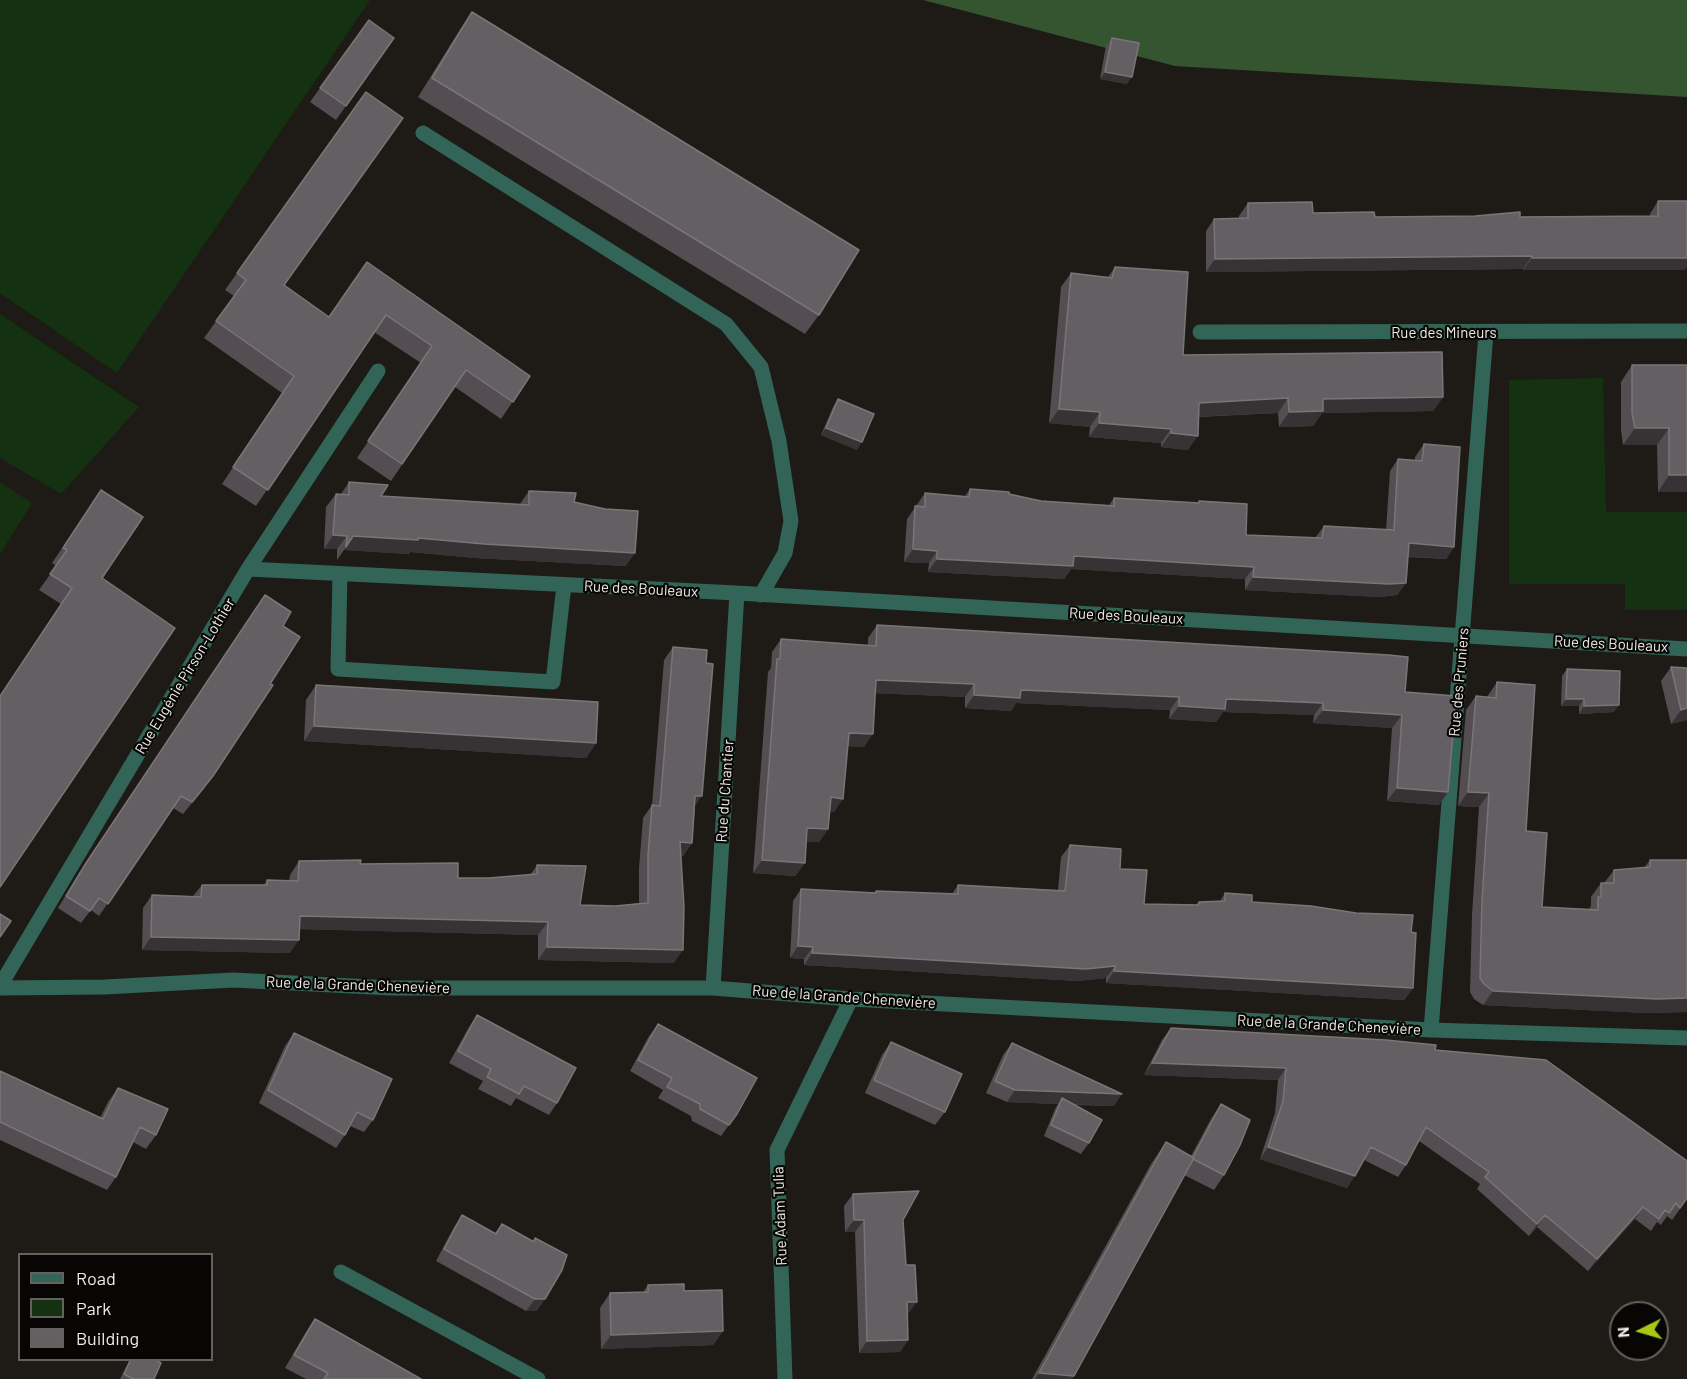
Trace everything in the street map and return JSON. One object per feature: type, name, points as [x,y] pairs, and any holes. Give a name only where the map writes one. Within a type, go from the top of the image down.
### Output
[{"type":"street","points":[[423,133],[726,324],[761,367],[779,441],[791,521],[785,553],[761,595]]},
{"type":"street","name":"Rue des Mineurs","points":[[1200,332],[1687,331]]},
{"type":"street","name":"Rue des Pruniers","points":[[1431,1030],[1486,333]]},
{"type":"street","name":"Rue Eugénie Pirson-Lothier","points":[[0,987],[248,569],[378,371]]},
{"type":"street","name":"Rue des Bouleaux","points":[[248,569],[737,593],[1687,648]]},
{"type":"street","name":"Rue des Bouleaux","points":[[340,574],[338,669],[553,682],[564,585]]},
{"type":"street","name":"Rue du Chantier","points":[[713,988],[737,593]]},
{"type":"street","name":"Rue de la Grande Chenevière","points":[[0,987],[105,987],[233,980],[392,988],[713,988],[851,999],[1431,1030],[1687,1038]]},
{"type":"street","name":"Rue Adam Tulia","points":[[785,1379],[777,1150],[851,999]]},
{"type":"street","points":[[341,1272],[538,1379]]},
{"type":"green space","points":[[0,0],[370,0],[117,373],[0,293]]},
{"type":"green space","points":[[923,0],[1687,0],[1687,97],[1175,66]]},
{"type":"green space","points":[[0,314],[139,407],[61,494],[0,458]]},
{"type":"green space","points":[[1603,378],[1606,512],[1687,512],[1687,610],[1625,610],[1625,584],[1509,584],[1509,380]]},
{"type":"green space","points":[[0,482],[32,503],[0,554]]},
{"type":"building","points":[[472,12],[859,250],[819,315],[432,78]]},
{"type":"building","points":[[369,20],[394,38],[346,106],[320,88]]},
{"type":"building","points":[[1112,38],[1139,43],[1132,77],[1105,72]]},
{"type":"building","points":[[366,92],[403,118],[284,285],[329,317],[367,262],[530,376],[513,402],[466,370],[402,464],[368,441],[432,346],[386,315],[268,490],[233,467],[294,376],[216,321],[246,280],[237,273]]},
{"type":"building","points":[[1658,201],[1687,201],[1687,258],[1532,258],[1532,256],[1215,259],[1214,219],[1248,218],[1248,203],[1312,202],[1313,213],[1374,212],[1375,217],[1475,216],[1520,212],[1520,217],[1658,216]]},
{"type":"building","points":[[1115,267],[1188,272],[1183,355],[1442,352],[1443,397],[1323,399],[1323,411],[1289,412],[1288,398],[1199,403],[1198,436],[1171,433],[1171,429],[1099,423],[1100,412],[1059,409],[1071,273],[1112,278]]},
{"type":"building","points":[[1632,365],[1687,365],[1687,475],[1669,475],[1669,428],[1635,428],[1632,413]]},
{"type":"building","points":[[838,399],[874,414],[862,442],[826,428]]},
{"type":"building","points":[[1424,444],[1460,447],[1454,547],[1409,543],[1406,583],[1253,577],[1254,567],[1074,556],[1073,566],[937,559],[937,551],[913,549],[915,506],[925,507],[925,493],[969,497],[970,489],[1009,492],[1009,494],[1041,501],[1114,506],[1114,498],[1247,504],[1246,535],[1322,538],[1324,526],[1394,530],[1398,459],[1422,461]]},
{"type":"building","points":[[349,482],[388,485],[381,496],[529,505],[529,491],[576,493],[574,502],[605,509],[638,511],[635,553],[418,538],[418,540],[353,536],[346,547],[347,536],[333,535],[336,494],[349,495]]},
{"type":"building","points":[[101,490],[143,517],[102,578],[175,628],[0,887],[0,696],[72,588],[50,574],[67,550],[63,548]]},
{"type":"building","points":[[265,595],[291,612],[283,626],[300,637],[270,684],[273,685],[213,776],[192,802],[181,796],[108,904],[99,898],[90,911],[66,896]]},
{"type":"building","points":[[877,625],[1408,657],[1405,692],[1456,696],[1448,792],[1397,788],[1402,715],[1323,710],[1323,703],[1226,699],[1225,709],[1179,706],[1179,697],[1021,690],[1020,698],[974,695],[974,684],[876,680],[873,734],[849,733],[843,799],[831,797],[828,829],[807,828],[805,863],[762,860],[777,659],[780,659],[781,639],[876,646]]},
{"type":"building","points":[[673,647],[707,650],[706,663],[713,664],[702,796],[695,796],[692,843],[680,842],[684,907],[683,950],[547,947],[548,922],[300,916],[299,940],[151,937],[152,895],[201,897],[202,885],[267,885],[267,880],[298,881],[299,861],[361,860],[360,864],[458,863],[458,878],[537,874],[537,865],[586,866],[580,905],[615,906],[648,903],[648,855],[652,805],[660,806]]},
{"type":"building","points":[[1671,667],[1687,668],[1687,708],[1681,710]]},
{"type":"building","points":[[1567,669],[1620,671],[1619,705],[1584,706],[1584,699],[1566,699]]},
{"type":"building","points":[[1497,682],[1535,685],[1526,831],[1547,833],[1542,907],[1598,910],[1601,883],[1614,883],[1614,870],[1650,867],[1650,860],[1687,860],[1687,998],[1657,999],[1493,991],[1480,978],[1489,793],[1468,792],[1476,696],[1496,698]]},
{"type":"building","points":[[316,685],[598,702],[596,743],[314,726]]},
{"type":"building","points":[[1070,845],[1121,849],[1120,869],[1147,870],[1144,904],[1198,905],[1199,902],[1225,901],[1225,893],[1252,895],[1252,902],[1311,906],[1356,913],[1413,915],[1411,932],[1416,933],[1413,988],[1114,971],[1115,966],[1086,969],[812,953],[813,947],[798,946],[801,889],[958,894],[958,885],[1065,891]]},
{"type":"building","points":[[0,914],[11,921],[0,937]]},
{"type":"building","points":[[477,1015],[576,1068],[557,1103],[524,1086],[519,1094],[487,1077],[491,1069],[458,1051]]},
{"type":"building","points":[[658,1024],[757,1078],[729,1125],[700,1109],[700,1104],[667,1087],[672,1078],[638,1060]]},
{"type":"building","points":[[1171,1028],[1386,1040],[1436,1045],[1435,1050],[1546,1060],[1687,1161],[1687,1198],[1680,1208],[1676,1203],[1669,1213],[1665,1210],[1659,1219],[1643,1207],[1597,1259],[1545,1215],[1537,1224],[1485,1177],[1489,1172],[1426,1127],[1406,1165],[1371,1147],[1355,1176],[1268,1147],[1283,1101],[1286,1068],[1152,1063]]},
{"type":"building","points":[[294,1033],[392,1079],[373,1120],[357,1112],[345,1135],[268,1090]]},
{"type":"building","points":[[891,1042],[962,1074],[945,1112],[874,1080]]},
{"type":"building","points":[[1012,1043],[1122,1094],[1015,1090],[995,1081]]},
{"type":"building","points":[[0,1071],[103,1119],[118,1088],[168,1109],[156,1135],[140,1127],[116,1177],[0,1122]]},
{"type":"building","points":[[1062,1098],[1102,1120],[1089,1143],[1051,1125]]},
{"type":"building","points":[[1221,1104],[1250,1120],[1224,1175],[1193,1159]]},
{"type":"building","points":[[1166,1142],[1194,1158],[1074,1376],[1039,1373]]},
{"type":"building","points":[[919,1191],[903,1220],[906,1265],[915,1265],[917,1302],[907,1302],[908,1340],[867,1341],[864,1220],[854,1220],[853,1194]]},
{"type":"building","points":[[462,1215],[496,1234],[502,1224],[534,1242],[535,1238],[567,1255],[562,1270],[545,1299],[535,1299],[444,1249]]},
{"type":"building","points":[[684,1284],[684,1291],[722,1290],[723,1331],[611,1335],[610,1293],[648,1292],[648,1285]]},
{"type":"building","points":[[315,1319],[421,1379],[324,1379],[328,1373],[294,1355]]},
{"type":"building","points":[[130,1361],[161,1363],[154,1379],[133,1379],[124,1374]]}]
